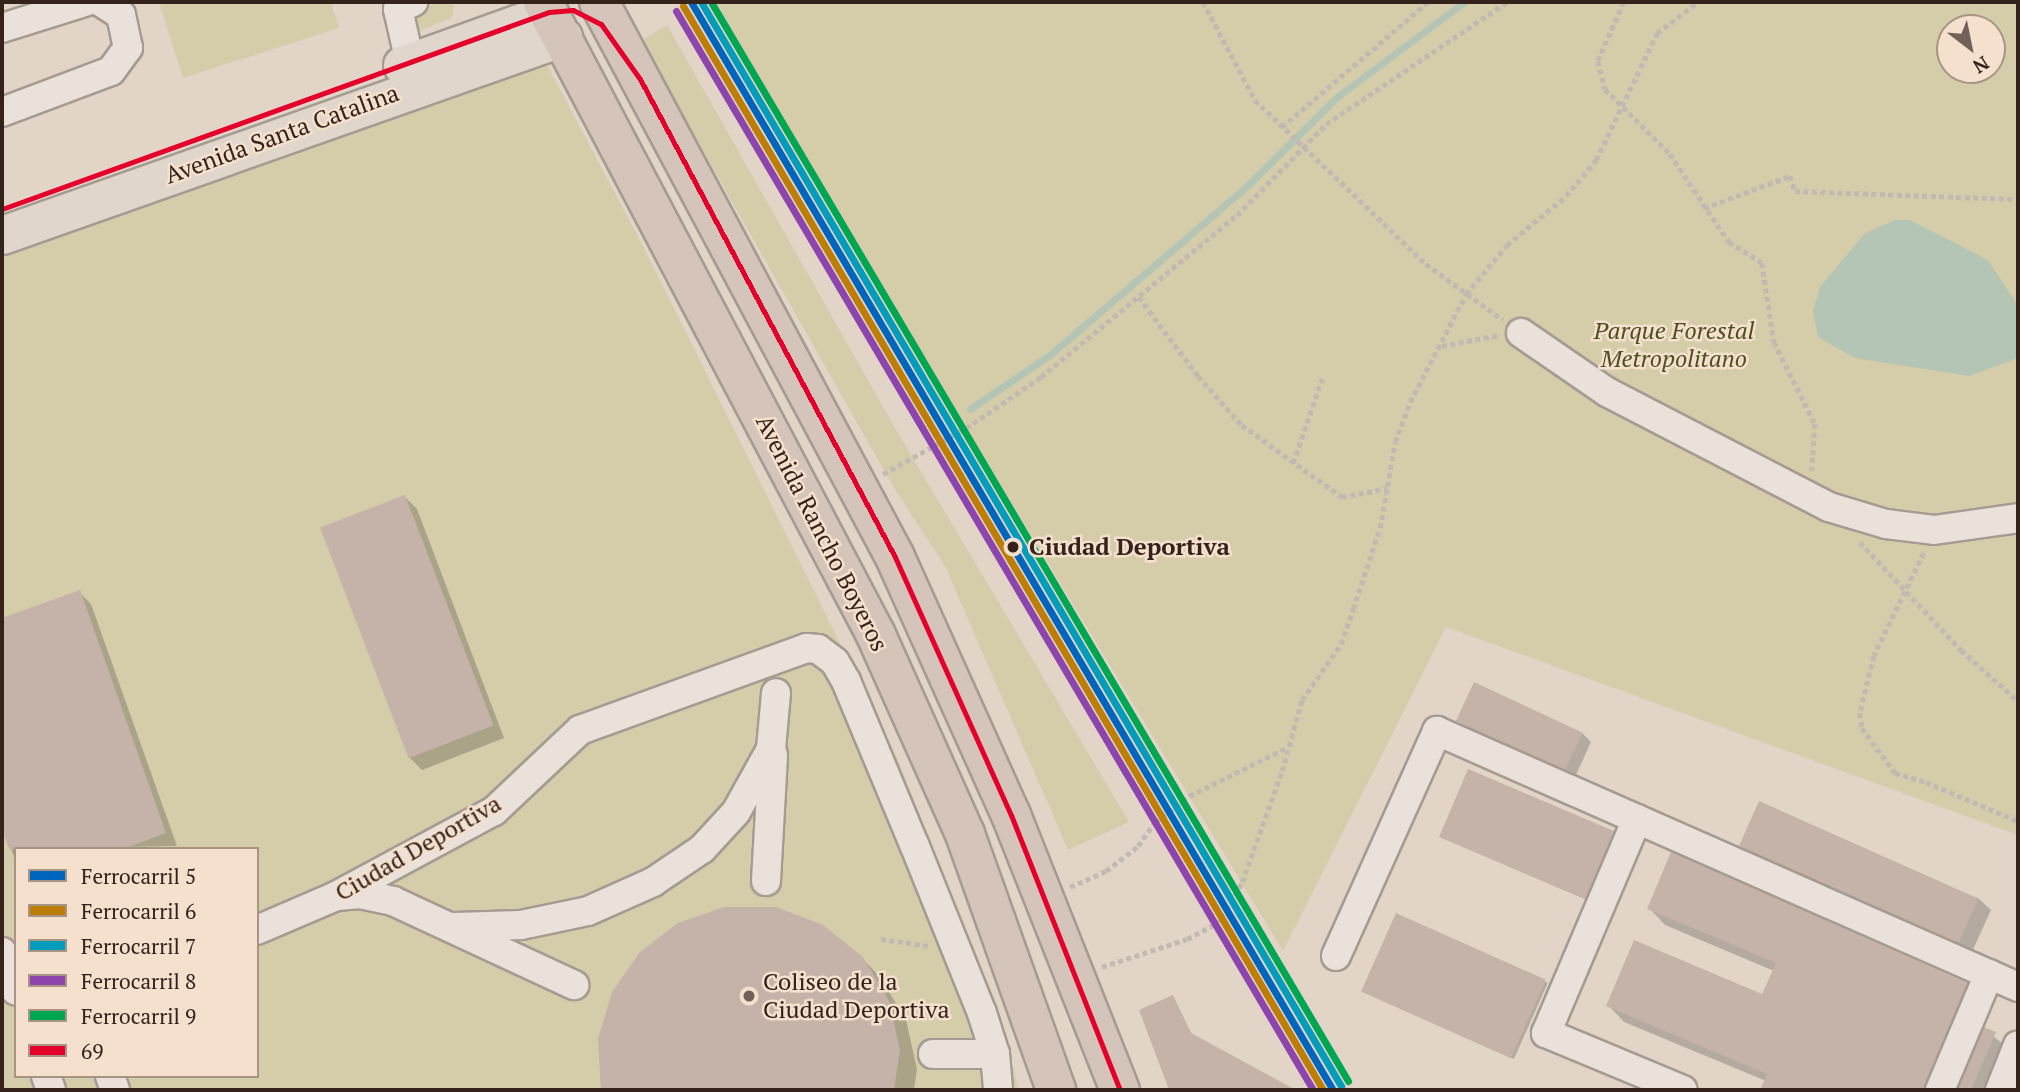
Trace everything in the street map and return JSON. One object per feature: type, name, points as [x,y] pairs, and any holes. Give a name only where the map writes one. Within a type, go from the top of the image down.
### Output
[{"type":"highway","name":"Avenida Rancho Boyeros","points":[[565,21],[601,23],[640,79],[858,488],[921,613],[1044,898],[1120,1090]]},
{"type":"highway","name":"Avenida Rancho Boyeros","points":[[565,21],[876,635],[965,834],[1055,1087]]},
{"type":"main road","name":"Avenida Santa Catalina","points":[[2,209],[410,62],[565,21]]},
{"type":"main road","name":"Avenida Santa Catalina","points":[[2,235],[565,21]]},
{"type":"lane","points":[[2,28],[85,2]]},
{"type":"lane","points":[[2,112],[111,71],[128,48],[121,15],[101,2]]},
{"type":"lane","points":[[410,62],[398,9],[413,2]]},
{"type":"lane","points":[[1521,333],[1607,392],[1829,507],[1886,524],[1934,530],[2018,519]]},
{"type":"lane","name":"Ciudad Deportiva","points":[[259,929],[334,897],[494,811],[580,730],[807,648],[818,649],[835,662],[957,951],[995,1054],[998,1090]]},
{"type":"lane","points":[[454,928],[521,925],[588,911],[653,882],[702,849],[736,812],[771,749],[776,694],[787,655]]},
{"type":"lane","points":[[766,881],[776,694]]},
{"type":"lane","points":[[1336,956],[1437,731],[2018,987]]},
{"type":"lane","points":[[1637,819],[1546,1033],[1683,1090]]},
{"type":"lane","points":[[334,897],[360,894],[393,901],[574,985]]},
{"type":"lane","points":[[2,952],[14,985]]},
{"type":"lane","points":[[1940,1090],[1989,974]]},
{"type":"lane","points":[[2000,1090],[2018,1045]]},
{"type":"lane","points":[[933,1054],[995,1054]]},
{"type":"path","points":[[1203,2],[1255,100],[1426,264],[1521,333]]},
{"type":"path","points":[[1282,127],[1428,2]]},
{"type":"path","points":[[858,488],[934,447],[1020,392],[1237,215],[1304,148],[1361,97],[1507,2]]},
{"type":"path","points":[[1624,2],[1598,61],[1605,89],[1670,154],[1703,208],[1729,242],[1762,263],[1774,342],[1815,424],[1812,475],[1803,495]]},
{"type":"path","points":[[1074,976],[1187,939],[1215,924],[1241,883],[1302,700],[1341,644],[1380,528],[1395,442],[1410,402],[1442,346],[1466,294],[1507,245],[1566,196],[1596,160],[1657,33],[1698,2]]},
{"type":"path","points":[[1703,208],[1790,176],[1795,191],[2018,199]]},
{"type":"path","points":[[1139,297],[1198,376],[1242,425],[1342,497],[1387,488]]},
{"type":"path","points":[[1442,346],[1521,333]]},
{"type":"path","points":[[1293,463],[1322,379]]},
{"type":"path","points":[[1829,507],[1907,593],[2018,701]]},
{"type":"path","points":[[1934,530],[1907,593],[1874,656],[1860,713],[1862,728],[1895,774],[1926,782],[2018,821]]},
{"type":"path","points":[[1044,898],[1106,871],[1139,846],[1155,822],[1189,796],[1288,747]]},
{"type":"path","points":[[881,939],[957,951]]},
{"type":"green space","points":[[159,2],[331,2],[339,28],[183,78]]},
{"type":"green space","points":[[437,2],[454,5],[452,18],[419,31],[414,27],[418,12]]},
{"type":"green space","name":"Parque Forestal Metropolitano","points":[[708,2],[2018,2],[2018,835],[1446,627],[1283,951]]},
{"type":"green space","points":[[667,25],[895,428],[1129,822],[1068,850],[945,566],[894,488],[641,41]]},
{"type":"green space","points":[[541,54],[643,246],[898,760],[1007,1044],[1019,1090],[2,1090],[2,251]]},
{"type":"shaded area","points":[[1895,220],[1910,220],[1988,260],[2018,306],[2018,358],[1969,376],[1855,358],[1818,337],[1813,311],[1820,287],[1864,234]]},
{"type":"building","points":[[405,495],[494,726],[409,758],[320,528]]},
{"type":"building","points":[[80,590],[166,833],[128,847],[9,849],[2,829],[2,618]]},
{"type":"building","points":[[1474,682],[1583,733],[1565,772],[1456,721]]},
{"type":"building","points":[[1468,769],[1614,831],[1585,899],[1439,837]]},
{"type":"building","points":[[1759,801],[1978,899],[1958,943],[1739,846]]},
{"type":"building","points":[[1671,852],[1967,983],[1924,1090],[1760,1090],[1767,1074],[1606,1006],[1634,940],[1762,994],[1776,963],[1647,909]]},
{"type":"building","name":"Coliseo de la Ciudad Deportiva","points":[[724,907],[776,907],[823,925],[863,957],[889,1001],[900,1050],[894,1090],[601,1090],[598,1039],[612,992],[640,952],[678,923]]},
{"type":"building","points":[[1396,913],[1546,980],[1511,1058],[1361,992]]},
{"type":"building","points":[[1173,995],[1191,1033],[1296,1090],[1169,1090],[1139,1010]]},
{"type":"building","points":[[1984,1027],[1996,1032],[1971,1090],[1958,1090]]},
{"type":"waterway","points":[[970,409],[1051,354],[1247,186],[1337,97],[1464,2]]},
{"type":"rail line","name":"5","points":[[691,2],[1333,1090]]},
{"type":"rail line","name":"7","points":[[701,2],[1341,1086]]},
{"type":"rail line","name":"9","points":[[711,2],[1348,1081]]},
{"type":"rail line","name":"6","points":[[683,6],[1323,1090]]},
{"type":"rail line","name":"8","points":[[676,11],[1313,1090]]},
{"type":"transit line","name":"69","points":[[2,209],[549,12],[573,10],[601,24],[640,79],[895,557],[1011,815],[1120,1090]]},
{"type":"place","name":"Ciudad Deportiva","points":[[1013,547]]},
{"type":"place","name":"Coliseo de la Ciudad Deportiva","points":[[749,996]]}]
